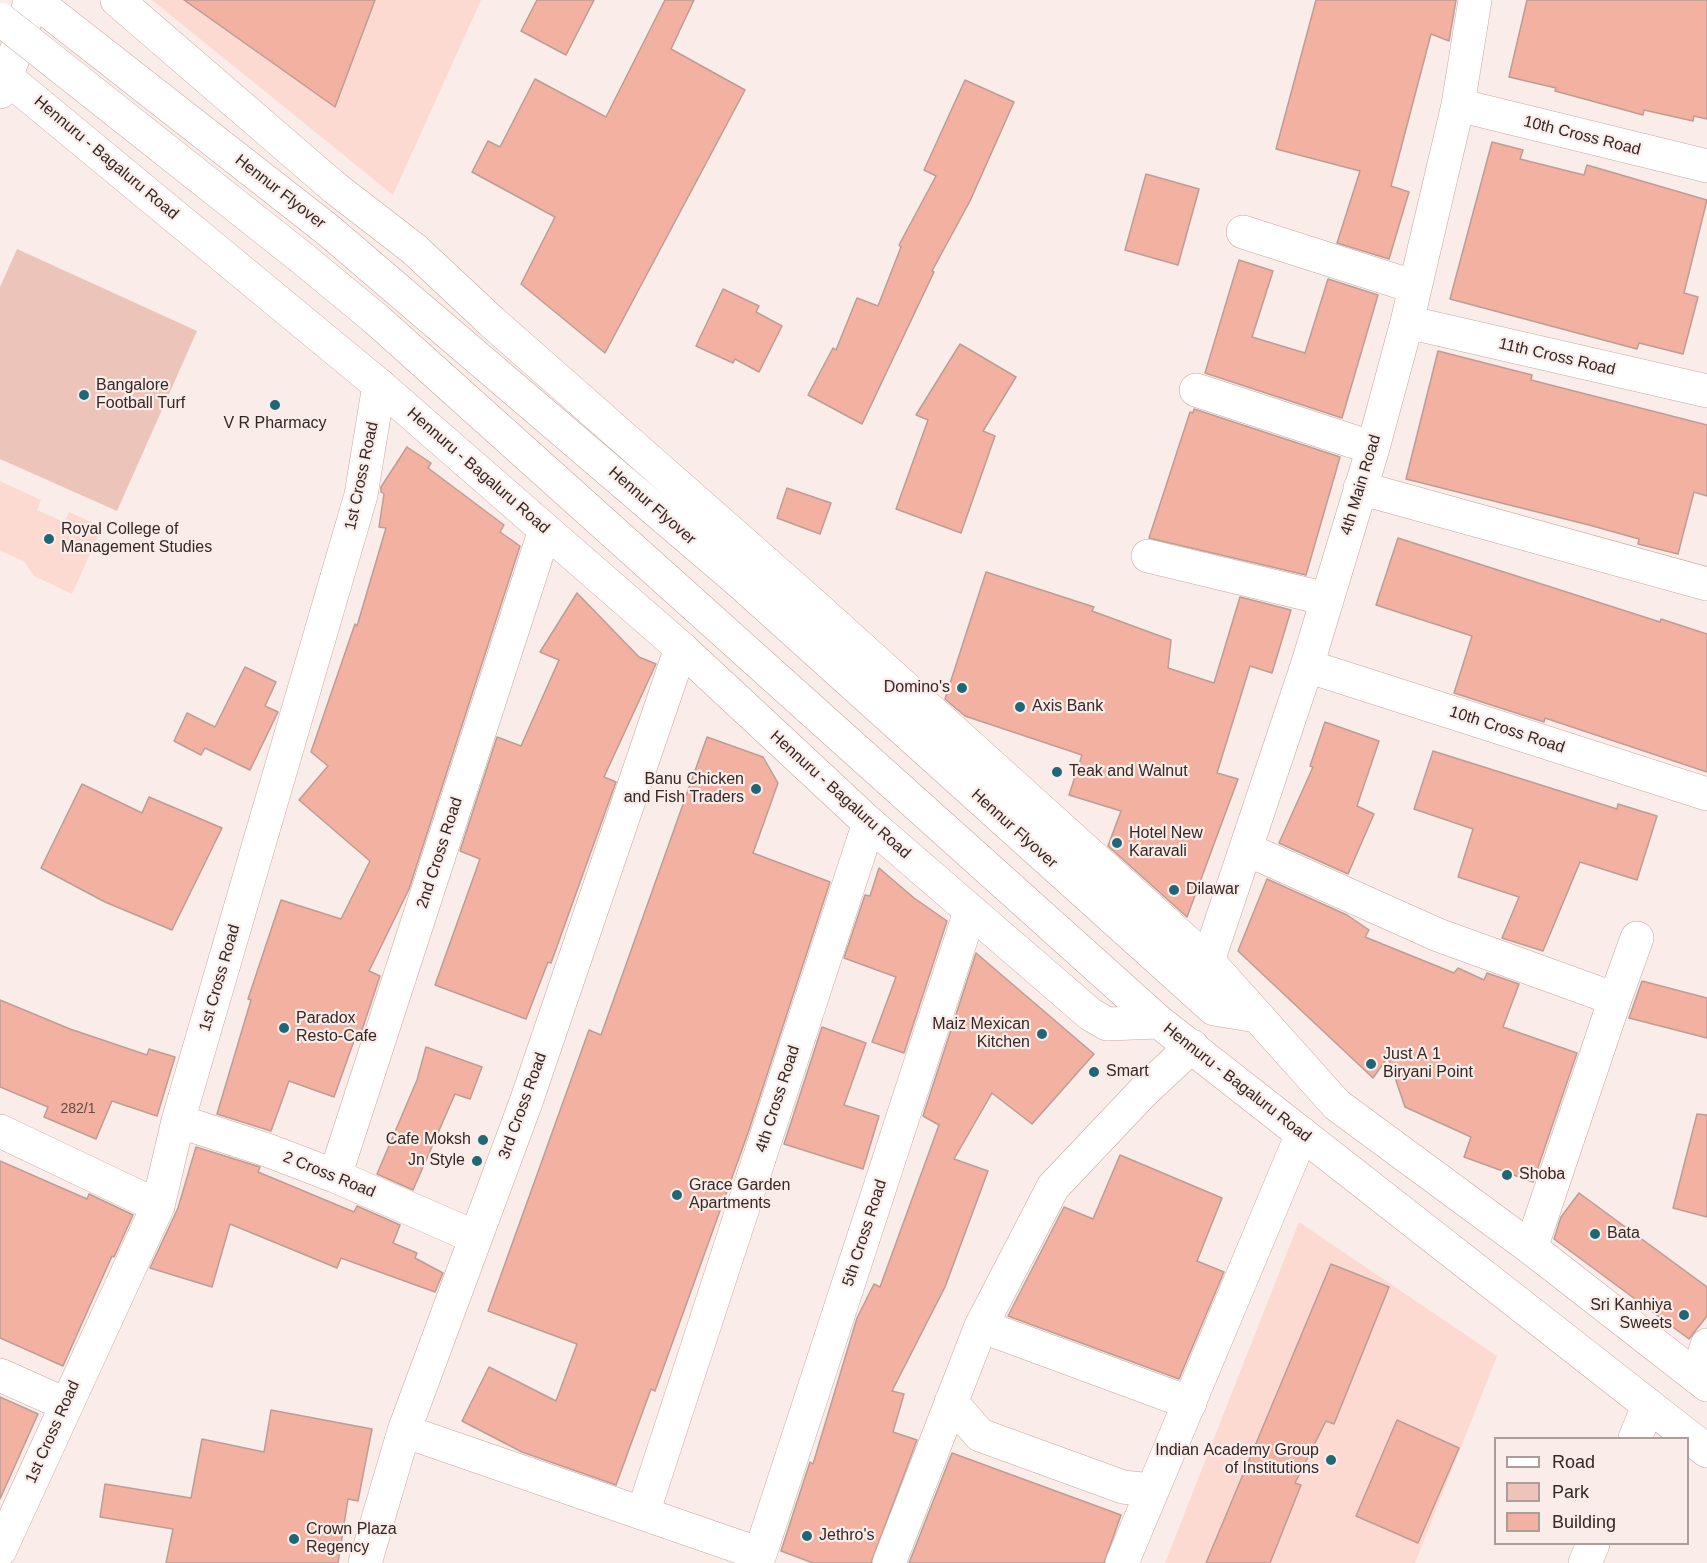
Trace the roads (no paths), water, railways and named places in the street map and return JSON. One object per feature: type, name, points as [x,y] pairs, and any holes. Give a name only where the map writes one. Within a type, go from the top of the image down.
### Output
[{"type":"street","points":[[2,80],[21,38],[32,0]]},
{"type":"street","name":"Hennur Flyover","points":[[32,0],[364,260],[741,583],[1214,1010],[1257,1016]]},
{"type":"street","points":[[117,0],[335,188],[414,249],[492,322],[802,595],[1208,960],[1337,1105],[1531,1248],[1702,1381],[1707,1345]]},
{"type":"street","name":"4th Main Road","points":[[1208,960],[1307,666],[1373,448],[1407,322],[1458,105],[1475,0]]},
{"type":"street","points":[[0,19],[376,319],[1159,1022]]},
{"type":"street","name":"Hennuru - Bagaluru Road","points":[[2,80],[379,385],[681,648],[869,823],[1090,1014],[1107,1024],[1159,1022],[1688,1437]]},
{"type":"street","name":"10th Cross Road","points":[[1458,105],[1707,166]]},
{"type":"street","points":[[1243,231],[1415,287]]},
{"type":"street","name":"11th Cross Road","points":[[1407,322],[1707,391]]},
{"type":"street","name":"1st Cross Road","points":[[0,1550],[65,1404],[158,1206],[178,1121],[361,495],[379,385]]},
{"type":"street","points":[[1196,390],[1373,448]]},
{"type":"street","points":[[1360,489],[1707,584]]},
{"type":"street","name":"2nd Cross Road","points":[[335,1176],[545,531]]},
{"type":"street","points":[[1148,556],[1327,599]]},
{"type":"street","name":"3rd Cross Road","points":[[365,1563],[404,1431],[526,1102],[681,648]]},
{"type":"street","name":"10th Cross Road","points":[[1307,666],[1707,794]]},
{"type":"street","name":"4th Cross Road","points":[[643,1513],[869,823]]},
{"type":"street","points":[[1246,849],[1438,935],[1615,999]]},
{"type":"street","name":"5th Cross Road","points":[[643,1513],[760,1554],[970,912]]},
{"type":"street","points":[[1531,1248],[1637,939]]},
{"type":"street","points":[[889,1563],[981,1326],[1053,1187],[1143,1092],[1192,1046]]},
{"type":"street","name":"2 Cross Road","points":[[178,1121],[267,1150],[335,1176],[475,1237]]},
{"type":"street","points":[[0,1131],[158,1206]]},
{"type":"street","points":[[1122,1563],[1150,1490],[1190,1402],[1302,1134]]},
{"type":"street","points":[[981,1326],[1190,1402]]},
{"type":"street","points":[[0,1375],[65,1404]]},
{"type":"street","points":[[951,1402],[980,1435],[1123,1487],[1150,1490]]},
{"type":"street","points":[[1635,1437],[1648,1407]]},
{"type":"street","points":[[404,1431],[643,1513]]},
{"type":"street","name":"Hennuru - Bagaluru Road","points":[[1689,1438],[1707,1451]]},
{"type":"street","points":[[1585,1563],[1593,1545]]},
{"type":"place","name":"Bangalore Football Turf","points":[[84,395]]},
{"type":"place","name":"V R Pharmacy","points":[[275,405]]},
{"type":"place","name":"Royal College of Management Studies","points":[[49,539]]},
{"type":"place","name":"Domino's","points":[[962,688]]},
{"type":"place","name":"Axis Bank","points":[[1020,707]]},
{"type":"place","name":"Teak and Walnut","points":[[1057,772]]},
{"type":"place","name":"Banu Chicken and Fish Traders","points":[[756,789]]},
{"type":"place","name":"Hotel New Karavali","points":[[1117,843]]},
{"type":"place","name":"Dilawar","points":[[1174,890]]},
{"type":"place","name":"Paradox Resto-Cafe","points":[[284,1028]]},
{"type":"place","name":"Maiz Mexican Kitchen","points":[[1042,1034]]},
{"type":"place","name":"Just A 1 Biryani Point","points":[[1371,1064]]},
{"type":"place","name":"Smart","points":[[1094,1072]]},
{"type":"place","name":"Cafe Moksh","points":[[483,1140]]},
{"type":"place","name":"Jn Style","points":[[477,1161]]},
{"type":"place","name":"Shoba","points":[[1507,1175]]},
{"type":"place","name":"Grace Garden Apartments","points":[[677,1195]]},
{"type":"place","name":"Bata","points":[[1595,1234]]},
{"type":"place","name":"Sri Kanhiya Sweets","points":[[1684,1315]]},
{"type":"place","name":"Indian Academy Group of Institutions","points":[[1331,1460]]},
{"type":"place","name":"Jethro's","points":[[807,1536]]},
{"type":"place","name":"Crown Plaza Regency","points":[[294,1539]]}]
